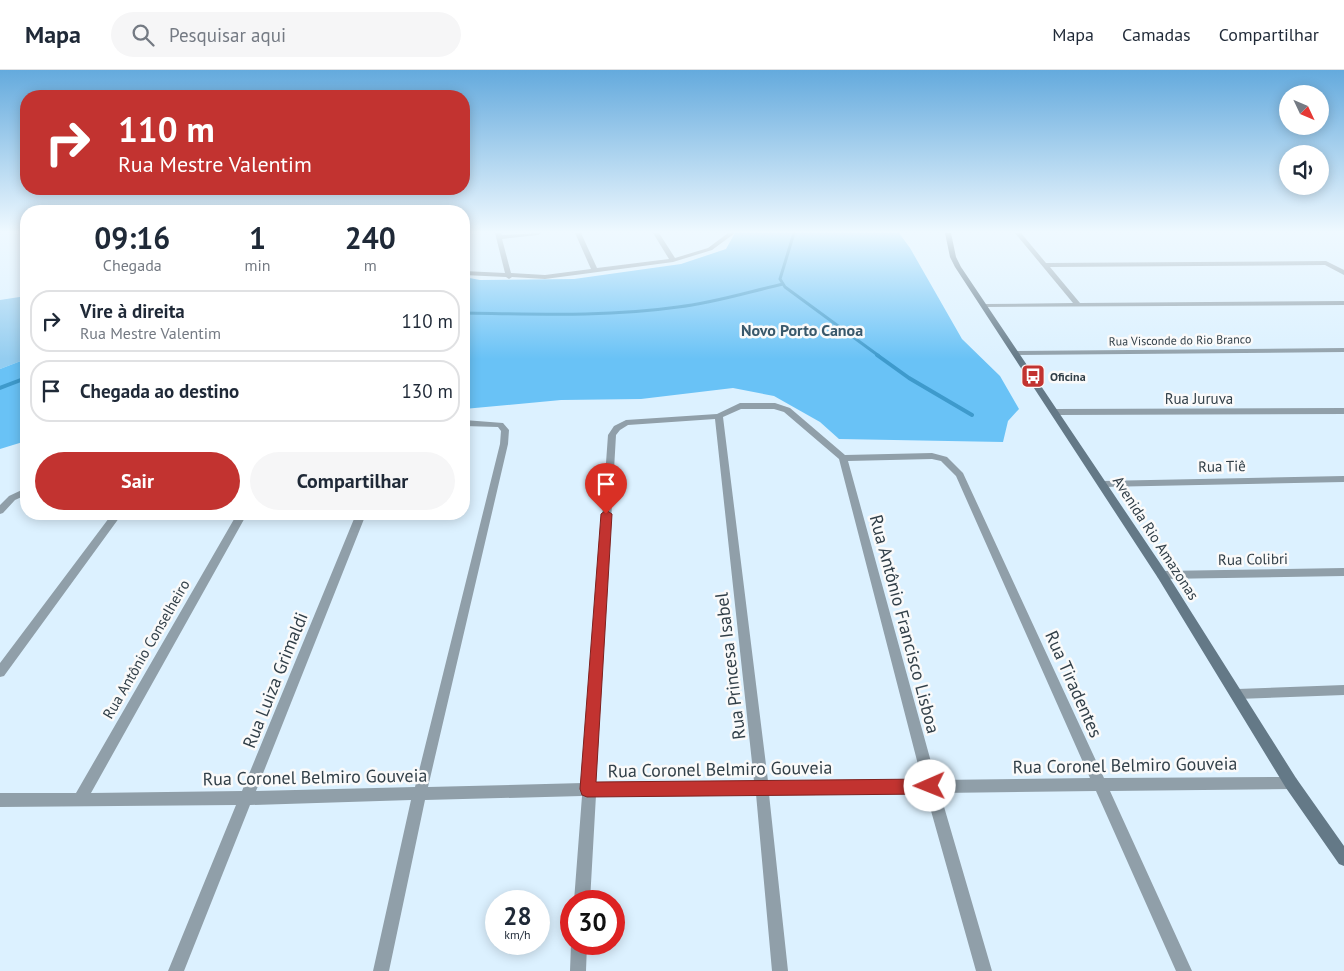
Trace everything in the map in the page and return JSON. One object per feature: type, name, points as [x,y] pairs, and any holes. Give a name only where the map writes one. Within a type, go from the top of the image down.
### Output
[{"type":"street","points":[[487,275],[545,277],[561,275]]},
{"type":"street","name":"Avenida Rio Amazonas","points":[[964,275],[1162,575],[1238,694],[1291,782],[1342,852]]},
{"type":"street","points":[[1053,275],[1077,304]]},
{"type":"street","points":[[984,306],[1344,302]]},
{"type":"street","name":"Rua Visconde do Rio Branco","points":[[1016,353],[1344,350]]},
{"type":"street","points":[[582,890],[587,789],[612,435],[617,428],[630,422],[719,416],[740,406],[781,408],[843,458]]},
{"type":"street","name":"Rua Juruva","points":[[1055,412],[1344,411]]},
{"type":"street","name":"Rua Princesa Isabel","points":[[719,416],[762,788],[780,971]]},
{"type":"street","points":[[381,971],[420,793],[504,444],[504,427],[487,423],[470,423]]},
{"type":"street","name":"Rua Tiradentes","points":[[843,458],[938,457],[948,462],[960,475],[1184,971]]},
{"type":"street","name":"Rua Antônio Francisco Lisboa","points":[[843,458],[930,786],[984,971]]},
{"type":"street","name":"Rua Tiê","points":[[1102,484],[1344,479]]},
{"type":"street","points":[[0,511],[12,498],[20,494]]},
{"type":"street","points":[[0,672],[113,520]]},
{"type":"street","name":"Rua Antônio Conselheiro","points":[[79,800],[239,520]]},
{"type":"street","name":"Rua Luiza Grimaldi","points":[[176,971],[248,798],[359,520]]},
{"type":"street","name":"Rua Colibri","points":[[1162,575],[1344,572]]},
{"type":"street","points":[[1238,694],[1344,690]]},
{"type":"street","name":"Rua Coronel Belmiro Gouveia","points":[[0,800],[248,798],[587,789],[1291,782]]},
{"type":"street","points":[[578,971],[579,955]]},
{"type":"shaded area","points":[[602,275],[925,275],[962,339],[1000,376],[1019,409],[1008,421],[1003,442],[839,439],[820,422],[774,396],[733,388],[641,399],[561,400],[470,408],[470,278],[480,280],[574,279]]},
{"type":"shaded area","points":[[20,297],[20,361],[0,369],[0,300]]},
{"type":"shaded area","points":[[20,361],[20,443],[0,449],[0,369]]},
{"type":"waterway","points":[[781,275],[780,279],[785,287],[879,356]]},
{"type":"waterway","points":[[470,313],[571,314],[652,310],[705,303],[783,284]]},
{"type":"waterway","points":[[877,355],[909,378],[972,415]]},
{"type":"waterway","points":[[0,388],[20,380]]},
{"type":"place","name":"Oficina","points":[[1033,376]]},
{"type":"district","name":"Novo Porto Canoa","points":[[802,330]]},
{"type":"route","points":[[606,514],[587,789],[930,786]]}]
